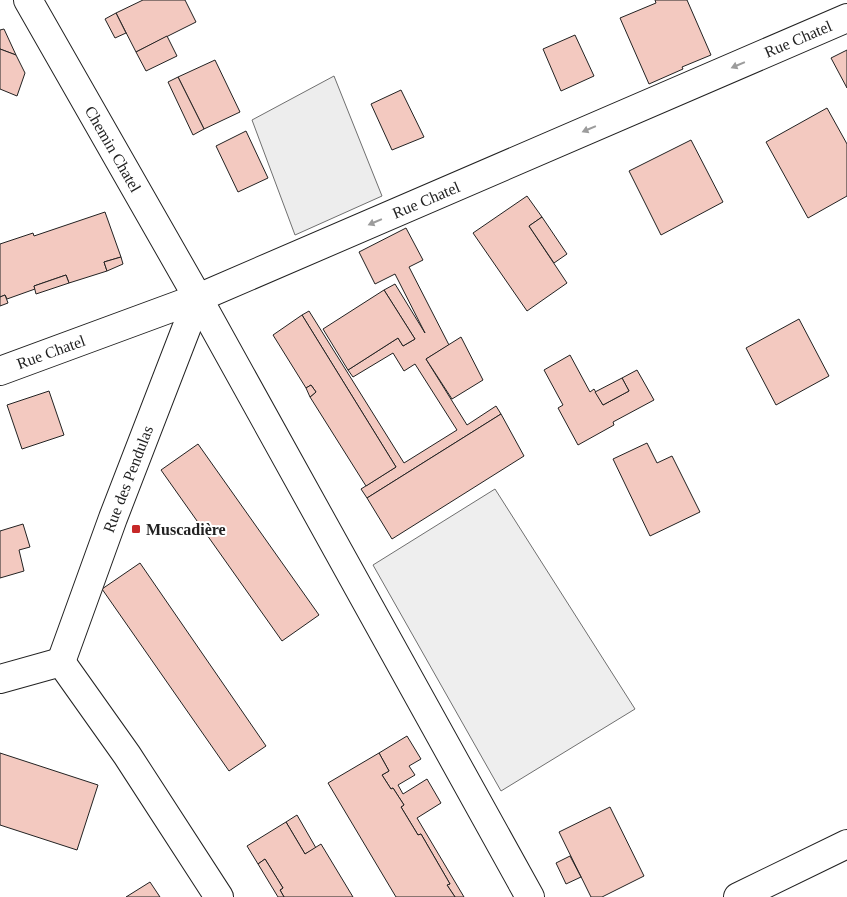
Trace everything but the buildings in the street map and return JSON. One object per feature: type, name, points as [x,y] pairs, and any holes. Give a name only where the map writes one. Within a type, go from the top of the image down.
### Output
[{"type":"street","name":"Chemin Chatel","points":[[28,0],[198,298],[530,897]]},
{"type":"street","name":"Rue Chatel","points":[[0,371],[198,298],[847,18]]},
{"type":"street","name":"Rue des Pendulas","points":[[61,662],[113,518],[198,298]]},
{"type":"street","points":[[0,679],[61,662],[127,755],[219,897]]},
{"type":"street","points":[[738,897],[847,844]]},
{"type":"shaded area","points":[[334,76],[382,196],[295,235],[252,120]]},
{"type":"shaded area","points":[[495,489],[635,709],[501,791],[373,565]]},
{"type":"place","name":"Muscadière","points":[[136,529]]}]
